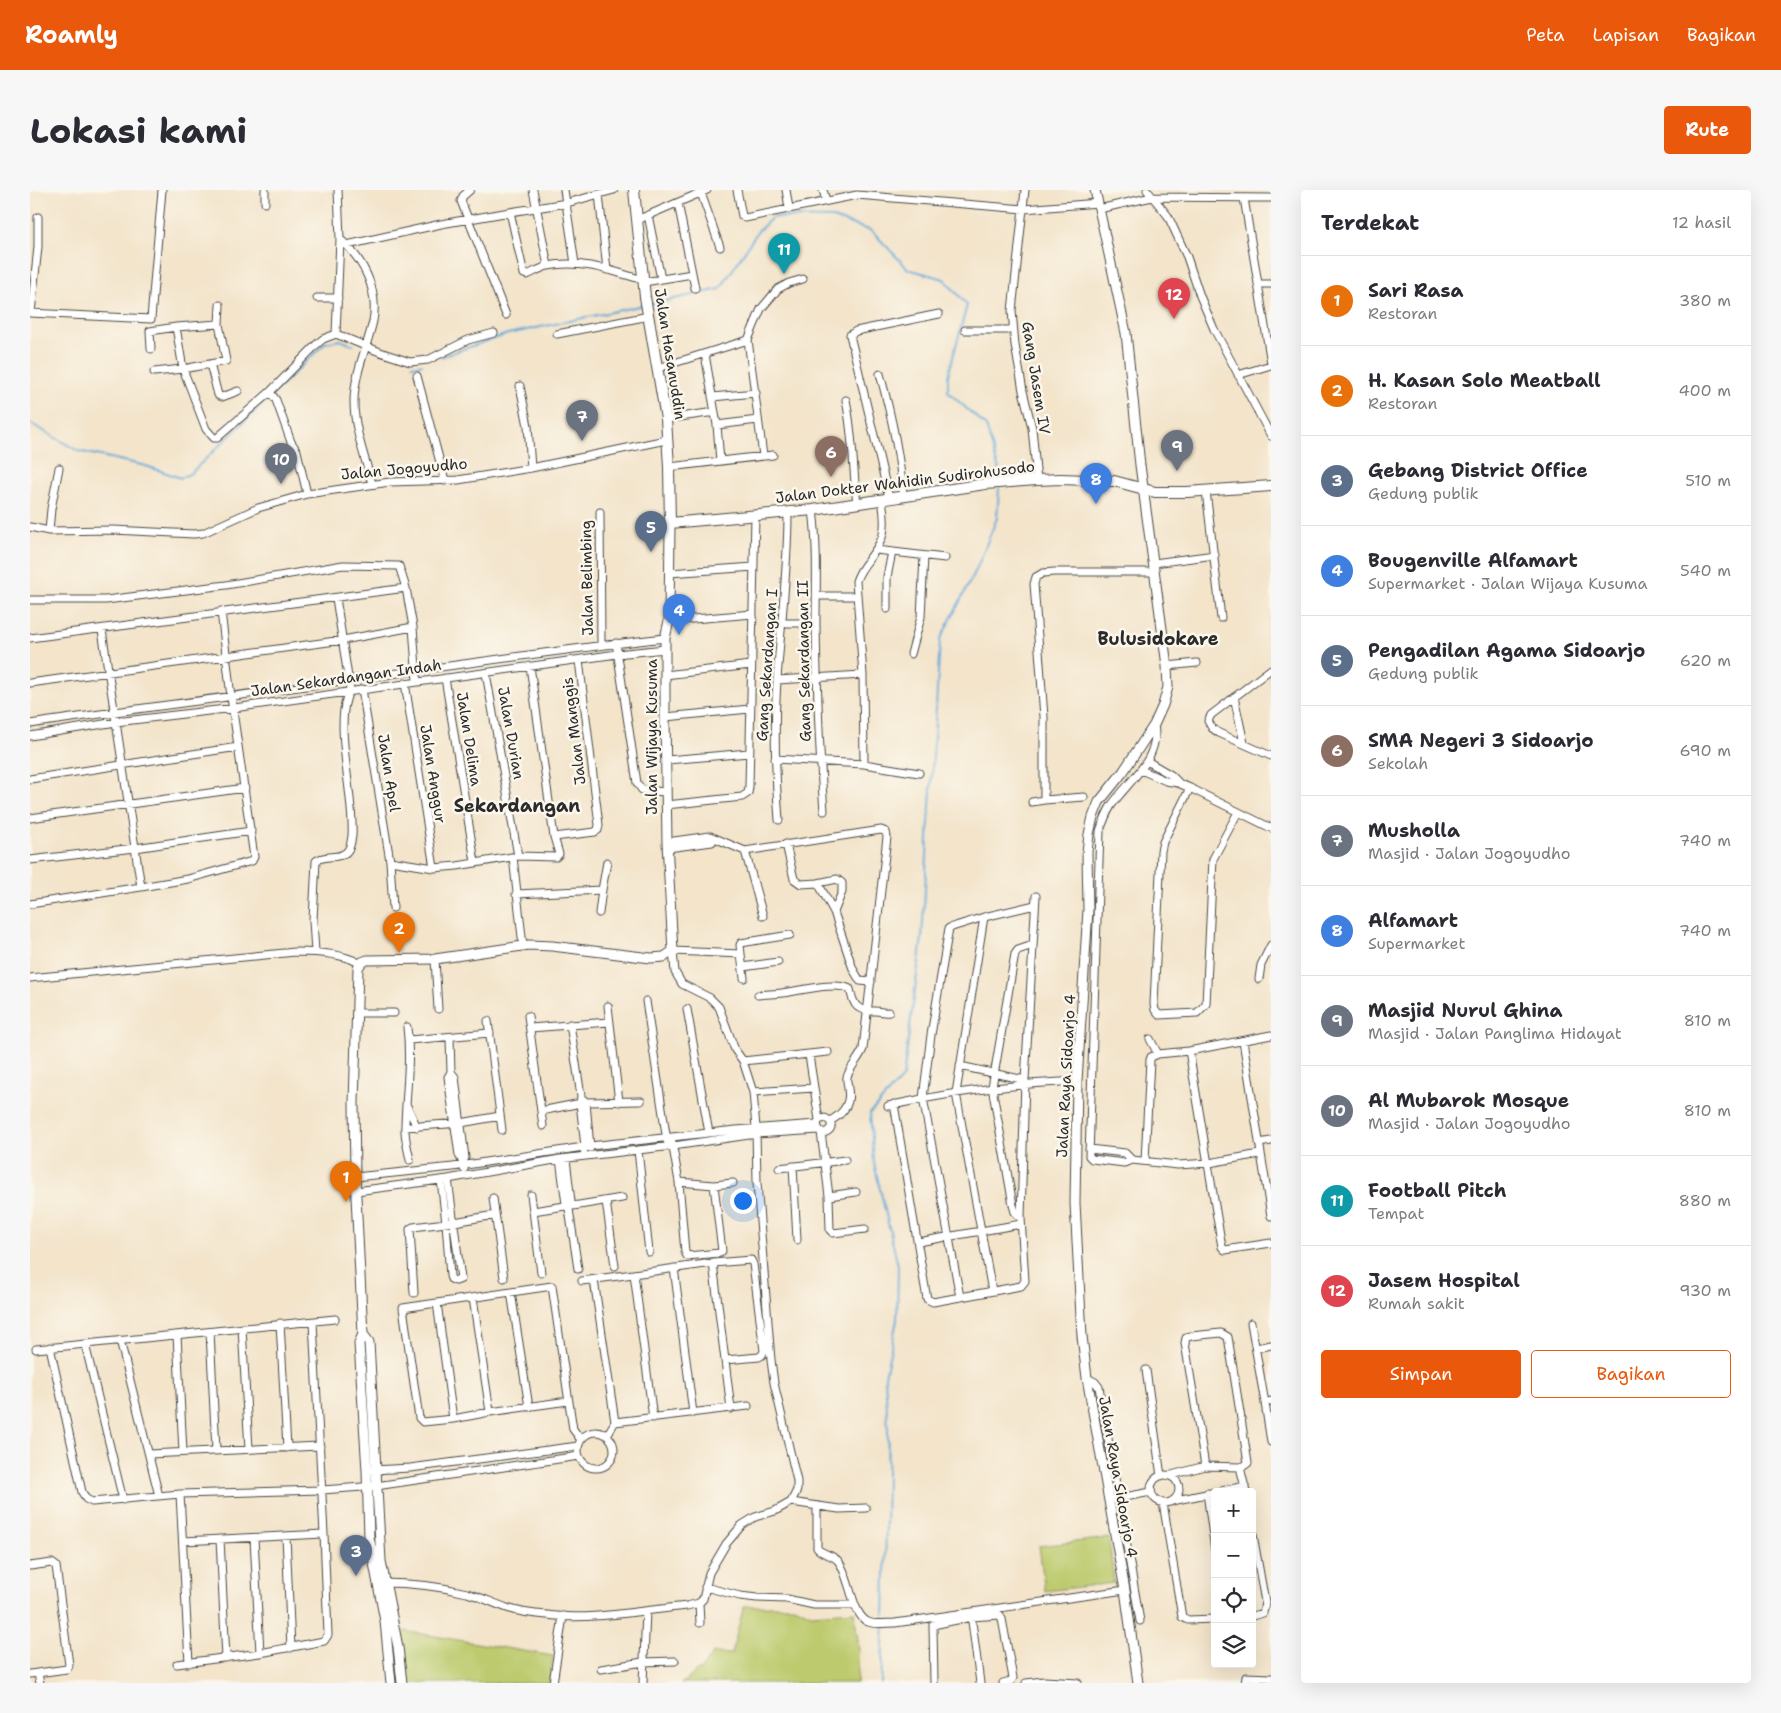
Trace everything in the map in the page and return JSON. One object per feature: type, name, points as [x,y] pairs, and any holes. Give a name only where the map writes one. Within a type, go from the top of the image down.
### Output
[{"type":"main road","name":"Jalan Hasanuddin","points":[[634,190],[645,296],[666,419],[670,523]]},
{"type":"main road","name":"Jalan Dokter Wahidin Sudirohusodo","points":[[670,523],[814,510],[1001,482],[1061,479],[1114,481],[1155,492],[1206,491],[1271,486]]},
{"type":"street","points":[[151,349],[150,331],[162,190]]},
{"type":"street","points":[[265,190],[265,203]]},
{"type":"street","points":[[336,334],[340,239],[338,190]]},
{"type":"street","points":[[470,190],[463,196],[461,202],[506,315]]},
{"type":"street","points":[[533,190],[548,266]]},
{"type":"street","points":[[564,190],[576,264]]},
{"type":"street","points":[[737,190],[744,218],[826,201],[857,192],[1024,209],[1098,206],[1152,197],[1271,198]]},
{"type":"street","points":[[786,190],[789,208]]},
{"type":"street","points":[[823,190],[826,201]]},
{"type":"street","name":"Gang Jasem IV","points":[[1025,190],[1012,311],[1013,330],[1023,391],[1032,428],[1037,480]]},
{"type":"street","name":"Jalan Raya Sidoarjo 4","points":[[1095,190],[1126,333],[1168,687],[1154,726],[1123,772],[1099,802],[1089,834],[1087,852],[1088,910],[1077,1081],[1076,1212],[1086,1378],[1114,1499],[1138,1683]]},
{"type":"street","points":[[1147,190],[1168,216],[1187,257],[1204,304],[1238,375],[1271,436]]},
{"type":"street","points":[[347,245],[468,219],[567,203],[607,191],[607,270]]},
{"type":"street","points":[[638,220],[704,191],[720,247]]},
{"type":"street","points":[[1238,375],[1271,364],[1244,198]]},
{"type":"street","points":[[678,203],[695,288]]},
{"type":"street","points":[[510,212],[525,275],[548,266],[576,264],[607,270],[644,281],[692,274]]},
{"type":"street","points":[[648,215],[661,279]]},
{"type":"street","points":[[38,217],[38,247],[30,313],[151,318]]},
{"type":"street","points":[[340,239],[347,245],[366,271],[374,306],[373,320],[355,380],[354,401],[354,417],[372,484]]},
{"type":"street","points":[[764,456],[748,340],[761,309],[778,289],[803,279]]},
{"type":"street","points":[[1258,284],[1271,284]]},
{"type":"street","points":[[317,298],[338,298]]},
{"type":"street","points":[[154,372],[224,362],[226,359],[219,324],[220,305]]},
{"type":"street","points":[[557,334],[649,314]]},
{"type":"street","points":[[864,764],[863,675],[856,581],[858,574],[876,550],[883,535],[886,499],[850,335],[856,331],[939,314]]},
{"type":"street","points":[[150,331],[219,324]]},
{"type":"street","points":[[176,327],[183,369],[206,429],[214,438],[217,438],[270,393],[322,339],[336,334],[365,347],[410,362],[428,360],[469,340],[494,333]]},
{"type":"street","points":[[965,330],[1013,330]]},
{"type":"street","points":[[658,368],[748,340]]},
{"type":"street","points":[[706,354],[720,461]]},
{"type":"street","points":[[210,364],[218,395],[222,397],[238,391]]},
{"type":"street","points":[[880,374],[900,466],[903,496]]},
{"type":"street","points":[[417,376],[445,481]]},
{"type":"street","points":[[520,386],[528,426],[531,468]]},
{"type":"street","points":[[270,393],[276,400],[291,442],[297,451],[307,494]]},
{"type":"street","points":[[712,397],[756,393]]},
{"type":"street","points":[[846,400],[852,430],[851,445],[857,504]]},
{"type":"street","points":[[666,419],[715,412]]},
{"type":"street","points":[[716,425],[758,420]]},
{"type":"street","name":"Jalan Jogoyudho","points":[[30,527],[49,531],[113,530],[203,533],[258,508],[307,494],[390,482],[445,481],[531,468],[666,440]]},
{"type":"street","points":[[669,467],[773,455]]},
{"type":"street","points":[[49,531],[59,468]]},
{"type":"street","points":[[1206,491],[1221,618]]},
{"type":"street","name":"Gang Sekardangan II","points":[[814,510],[818,596],[816,622],[820,762],[824,812]]},
{"type":"street","name":"Jalan Belimbing","points":[[600,512],[602,644]]},
{"type":"street","name":"Gang Sekardangan I","points":[[779,820],[775,759],[777,680],[787,570],[788,513]]},
{"type":"street","points":[[666,805],[742,796],[748,793],[755,516]]},
{"type":"street","name":"Jalan Wijaya Kusuma","points":[[670,523],[669,621],[665,638],[665,717],[667,845],[673,951]]},
{"type":"street","points":[[876,550],[945,558]]},
{"type":"street","points":[[887,609],[887,577],[892,552]]},
{"type":"street","points":[[1044,800],[1044,717],[1035,602],[1034,584],[1036,577],[1043,573],[1054,572],[1154,568],[1214,555]]},
{"type":"street","points":[[911,654],[921,617],[924,556]]},
{"type":"street","points":[[30,600],[115,599],[226,585],[343,565],[399,566],[406,588],[413,627],[418,681]]},
{"type":"street","points":[[669,573],[754,567]]},
{"type":"street","points":[[30,638],[102,630],[221,612],[406,588]]},
{"type":"street","points":[[818,596],[856,596]]},
{"type":"street","points":[[315,952],[313,920],[316,861],[322,858],[343,855],[348,852],[351,846],[353,820],[346,764],[344,723],[344,706],[350,690],[336,598]]},
{"type":"street","points":[[30,904],[188,879],[252,861],[254,857],[251,831],[231,697],[221,612]]},
{"type":"street","points":[[669,621],[753,614]]},
{"type":"street","points":[[782,623],[816,622]]},
{"type":"street","points":[[30,682],[343,640],[413,627]]},
{"type":"street","points":[[102,630],[141,887]]},
{"type":"street","name":"Jalan Sekardangan Indah","points":[[30,724],[114,711],[231,697],[416,669],[602,644],[665,638]]},
{"type":"street","points":[[616,643],[637,783],[642,790],[666,792]]},
{"type":"street","name":"Jalan Sekardangan Indah","points":[[30,736],[116,722],[234,708],[350,690],[665,649]]},
{"type":"street","points":[[518,656],[520,668]]},
{"type":"street","name":"Jalan Manggis","points":[[554,837],[595,832],[598,830],[579,660]]},
{"type":"street","points":[[1167,666],[1197,663]]},
{"type":"street","points":[[665,675],[751,665]]},
{"type":"street","points":[[390,861],[434,868],[516,857],[558,856],[530,666]]},
{"type":"street","points":[[1271,669],[1211,715],[1208,721],[1212,728],[1219,733],[1271,756]]},
{"type":"street","name":"Jalan Durian","points":[[486,673],[516,857],[516,894],[523,946]]},
{"type":"street","points":[[777,680],[863,675]]},
{"type":"street","name":"Jalan Delima","points":[[445,678],[476,862]]},
{"type":"street","name":"Jalan Anggur","points":[[405,683],[434,868]]},
{"type":"street","name":"Jalan Apel","points":[[362,689],[390,861],[393,908]]},
{"type":"street","points":[[1234,697],[1244,743]]},
{"type":"street","points":[[665,717],[750,709]]},
{"type":"street","points":[[1154,726],[1155,744],[1147,761],[1110,808],[1100,831],[1089,1156],[1092,1159],[1124,1163],[1132,1160],[1178,1165],[1209,1163],[1260,1154]]},
{"type":"street","points":[[30,779],[238,747]]},
{"type":"street","points":[[666,760],[749,753]]},
{"type":"street","points":[[775,759],[864,764],[919,773]]},
{"type":"street","points":[[1147,761],[1170,775],[1178,783]]},
{"type":"street","points":[[1141,770],[1166,781],[1190,788],[1271,828]]},
{"type":"street","points":[[30,818],[245,788]]},
{"type":"street","points":[[1190,788],[1163,842],[1161,851],[1154,1004],[1155,1010],[1159,1015],[1197,1013],[1206,1004],[1213,860],[1238,812]]},
{"type":"street","points":[[1032,802],[1084,797]]},
{"type":"street","points":[[667,845],[710,836],[745,851],[881,830],[886,832],[887,837],[863,1049],[860,1058],[848,1076],[848,1101],[840,1115],[830,1121]]},
{"type":"street","points":[[30,860],[135,848],[251,831]]},
{"type":"street","points":[[786,844],[794,879],[801,884],[837,879],[842,883],[842,892],[834,912]]},
{"type":"street","points":[[745,851],[763,916]]},
{"type":"street","points":[[599,913],[607,862]]},
{"type":"street","points":[[818,883],[834,912],[853,968],[858,976],[865,974],[871,978]]},
{"type":"street","points":[[516,894],[602,890]]},
{"type":"street","points":[[1036,896],[1025,1082],[1021,1221],[1025,1281],[1021,1286],[933,1302],[927,1299],[918,1242],[891,1105],[1025,1082],[1077,1081]]},
{"type":"street","points":[[960,1297],[923,1098],[931,1035],[949,928],[984,917],[1035,905]]},
{"type":"street","points":[[984,917],[956,1093],[992,1291]]},
{"type":"street","points":[[744,978],[741,943],[790,935]]},
{"type":"street","points":[[1021,1221],[1013,1205],[992,1087],[1015,954],[1018,950],[1033,945]]},
{"type":"street","points":[[1258,979],[1261,965],[1271,945]]},
{"type":"street","points":[[358,968],[362,962],[367,960],[435,959],[523,946],[552,946],[651,958],[664,957],[673,951],[741,954]]},
{"type":"street","points":[[673,951],[675,972],[682,984],[710,998],[719,1007],[736,1050],[743,1061],[753,1092],[757,1183],[774,1383],[798,1485],[790,1502]]},
{"type":"street","points":[[30,978],[284,952],[315,952],[357,962],[354,1073],[355,1177],[363,1334],[360,1343],[372,1486],[369,1537],[398,1647],[402,1683]]},
{"type":"street","points":[[435,959],[438,1009]]},
{"type":"street","points":[[742,967],[778,962]]},
{"type":"street","points":[[758,994],[781,993],[824,986],[847,988],[850,990],[855,1005],[868,1011],[889,1012]]},
{"type":"street","points":[[646,1001],[670,1146],[679,1182],[685,1252],[687,1256],[720,1253],[722,1251],[714,1185]]},
{"type":"street","points":[[608,1006],[619,1102]]},
{"type":"street","points":[[687,1009],[708,1133]]},
{"type":"street","points":[[357,1013],[394,1013]]},
{"type":"street","points":[[528,1016],[543,1126]]},
{"type":"street","points":[[488,1021],[502,1130]]},
{"type":"street","points":[[530,1028],[609,1022]]},
{"type":"street","points":[[570,1024],[590,1155]]},
{"type":"street","points":[[407,1027],[409,1040],[407,1106],[404,1127],[410,1160]]},
{"type":"street","points":[[409,1040],[450,1038],[490,1033]]},
{"type":"street","points":[[1145,1161],[1151,1057],[1158,1054],[1189,1051],[1271,1035]]},
{"type":"street","points":[[450,1038],[451,1072],[455,1077],[455,1106],[460,1138],[458,1156],[463,1163],[465,1176]]},
{"type":"street","points":[[1150,1038],[1158,1054]]},
{"type":"street","points":[[1243,1041],[1271,1216]]},
{"type":"street","points":[[1189,1051],[1222,1247],[1225,1250],[1271,1243]]},
{"type":"street","points":[[743,1061],[828,1052]]},
{"type":"street","points":[[809,1055],[825,1163],[831,1232],[865,1229]]},
{"type":"street","points":[[960,1066],[1025,1082]]},
{"type":"street","points":[[753,1092],[814,1088]]},
{"type":"street","points":[[541,1111],[582,1100],[641,1101]]},
{"type":"street","points":[[407,1106],[417,1126]]},
{"type":"street","points":[[404,1127],[457,1123],[500,1116]]},
{"type":"street","points":[[355,1177],[453,1167],[463,1163],[588,1146],[708,1133],[819,1126],[825,1118],[832,1124],[830,1130],[824,1132],[819,1126]]},
{"type":"street","points":[[1077,1120],[1090,1122]]},
{"type":"street","points":[[356,1191],[448,1179],[590,1155],[670,1146],[756,1131]]},
{"type":"street","points":[[1259,1143],[1271,1141]]},
{"type":"street","points":[[582,1157],[588,1146]]},
{"type":"street","points":[[638,1150],[649,1252]]},
{"type":"street","points":[[563,1159],[578,1269]]},
{"type":"street","points":[[779,1168],[844,1160]]},
{"type":"street","points":[[1263,1165],[1271,1163]]},
{"type":"street","points":[[793,1166],[796,1240]]},
{"type":"street","points":[[450,1222],[461,1279],[456,1281],[450,1276],[448,1179],[453,1167]]},
{"type":"street","points":[[388,1175],[389,1186]]},
{"type":"street","points":[[679,1182],[714,1185],[733,1183]]},
{"type":"street","points":[[829,1196],[856,1192]]},
{"type":"street","points":[[531,1195],[541,1272]]},
{"type":"street","points":[[493,1198],[504,1278]]},
{"type":"street","points":[[533,1211],[622,1198]]},
{"type":"street","points":[[606,1201],[615,1266]]},
{"type":"street","points":[[414,1293],[410,1229],[495,1215]]},
{"type":"street","points":[[918,1242],[1021,1221]]},
{"type":"street","points":[[582,1281],[713,1263],[751,1260],[754,1264],[764,1351],[762,1355],[726,1360]]},
{"type":"street","points":[[713,1263],[731,1409]]},
{"type":"street","points":[[674,1268],[694,1413]]},
{"type":"street","points":[[634,1274],[653,1418]]},
{"type":"street","points":[[594,1280],[616,1422],[607,1435]]},
{"type":"street","points":[[371,1470],[410,1468],[579,1443],[584,1435],[596,1431],[607,1435],[611,1440],[614,1450],[610,1461],[600,1467],[589,1466],[579,1456],[579,1443],[573,1429],[568,1401],[552,1286],[403,1308],[419,1418],[422,1422],[568,1401]]},
{"type":"street","points":[[511,1292],[530,1407]]},
{"type":"street","points":[[473,1298],[490,1412]]},
{"type":"street","points":[[437,1303],[453,1419]]},
{"type":"street","points":[[36,1349],[335,1319]]},
{"type":"street","points":[[177,1664],[260,1654],[292,1648],[324,1641],[328,1635],[313,1322]]},
{"type":"street","points":[[1251,1323],[1262,1387],[1268,1402],[1271,1440]]},
{"type":"street","points":[[280,1324],[287,1448]]},
{"type":"street","points":[[242,1328],[249,1449]]},
{"type":"street","points":[[210,1332],[216,1450]]},
{"type":"street","points":[[1204,1466],[1185,1343],[1186,1338],[1191,1336],[1221,1333],[1228,1337],[1248,1459],[1247,1465],[1240,1467],[1204,1466],[1165,1476],[1153,1482],[1151,1492],[1156,1500],[1163,1503],[1211,1493]]},
{"type":"street","points":[[177,1335],[183,1452]]},
{"type":"street","points":[[120,1340],[159,1496]]},
{"type":"street","points":[[85,1344],[123,1500]]},
{"type":"street","points":[[1256,1348],[1271,1345]]},
{"type":"street","points":[[50,1347],[82,1492],[86,1499],[92,1502],[180,1494],[322,1490],[372,1486],[579,1456]]},
{"type":"street","points":[[1146,1370],[1165,1476]]},
{"type":"street","points":[[1262,1387],[1271,1385]]},
{"type":"street","points":[[616,1422],[748,1406]]},
{"type":"street","points":[[149,1454],[320,1446]]},
{"type":"street","points":[[1240,1467],[1245,1488]]},
{"type":"street","points":[[410,1468],[412,1480]]},
{"type":"street","points":[[1165,1476],[1175,1480],[1178,1487],[1177,1495],[1172,1501]]},
{"type":"street","points":[[1140,1621],[1114,1499],[1151,1492]]},
{"type":"street","points":[[1207,1493],[1213,1533]]},
{"type":"street","points":[[180,1494],[189,1663]]},
{"type":"street","points":[[700,1623],[699,1603],[705,1595],[709,1573],[726,1544],[742,1525],[755,1516],[775,1510],[790,1502],[839,1508],[866,1508]]},
{"type":"street","points":[[1163,1503],[1182,1617],[1188,1620],[1211,1619]]},
{"type":"street","points":[[817,1506],[817,1548],[840,1563],[848,1581],[854,1605],[865,1621],[870,1623],[971,1614],[1125,1590]]},
{"type":"street","points":[[1253,1533],[1265,1602],[1263,1613],[1256,1615]]},
{"type":"street","points":[[183,1541],[324,1534]]},
{"type":"street","points":[[286,1536],[292,1648]]},
{"type":"street","points":[[254,1538],[260,1654]]},
{"type":"street","points":[[220,1540],[226,1658]]},
{"type":"street","points":[[30,1566],[52,1563],[56,1566],[69,1665],[67,1669],[34,1674],[40,1683]]},
{"type":"street","points":[[382,1583],[436,1587],[485,1598],[508,1608],[563,1616],[646,1611],[699,1603]]},
{"type":"street","points":[[382,1583],[391,1683]]},
{"type":"street","points":[[705,1587],[740,1596],[788,1599],[814,1605],[854,1605]]},
{"type":"street","points":[[642,1683],[646,1611]]},
{"type":"street","points":[[971,1614],[980,1683]]},
{"type":"street","points":[[934,1683],[933,1625],[971,1614],[1002,1616],[1013,1678],[1011,1681],[1004,1683]]},
{"type":"street","points":[[553,1683],[563,1616]]},
{"type":"street","points":[[601,1669],[643,1662],[675,1661]]},
{"type":"street","points":[[1245,1683],[1246,1677],[1271,1678]]},
{"type":"street","points":[[1026,1683],[1074,1683]]},
{"type":"green space","points":[[1109,1538],[1114,1583],[1045,1591],[1039,1546]]},
{"type":"green space","points":[[744,1606],[795,1606],[811,1614],[854,1611],[859,1648],[857,1683],[681,1683],[686,1681],[697,1670],[700,1671],[713,1653],[731,1654]]},
{"type":"green space","points":[[399,1630],[553,1656],[549,1683],[407,1683]]},
{"type":"waterway","points":[[651,304],[720,289],[758,231],[773,217],[833,218],[872,231],[908,269],[944,279],[967,305],[948,376],[948,392],[986,426],[1000,474],[999,480]]},
{"type":"waterway","points":[[440,357],[508,334],[644,305]]},
{"type":"waterway","points":[[274,393],[325,343],[340,340],[353,345]]},
{"type":"waterway","points":[[412,365],[422,364]]},
{"type":"waterway","points":[[30,423],[78,451],[146,466],[181,478],[191,473],[271,396]]},
{"type":"waterway","points":[[884,1621],[888,1428],[885,1376],[897,1320],[898,1266],[874,1163],[870,1113],[903,1077],[922,938],[940,640],[976,570],[997,518],[999,488]]},
{"type":"waterway","points":[[881,1683],[884,1625]]},
{"type":"place","name":"Football Pitch","points":[[784,274]]},
{"type":"place","name":"Jasem Hospital","points":[[1174,319]]},
{"type":"place","name":"Musholla","points":[[582,441]]},
{"type":"place","name":"Masjid Nurul Ghina","points":[[1177,471]]},
{"type":"place","name":"SMA Negeri 3 Sidoarjo","points":[[831,477]]},
{"type":"place","name":"Al Mubarok Mosque","points":[[281,484]]},
{"type":"place","name":"Alfamart","points":[[1096,504]]},
{"type":"place","name":"Pengadilan Agama Sidoarjo","points":[[651,552]]},
{"type":"place","name":"Bougenville Alfamart","points":[[679,635]]},
{"type":"place","name":"H. Kasan Solo Meatball","points":[[399,953]]},
{"type":"place","name":"Sari Rasa","points":[[346,1202]]},
{"type":"place","name":"Gebang District Office","points":[[356,1576]]},
{"type":"district","name":"Bulusidokare","points":[[1158,639]]},
{"type":"district","name":"Sekardangan","points":[[517,806]]}]
